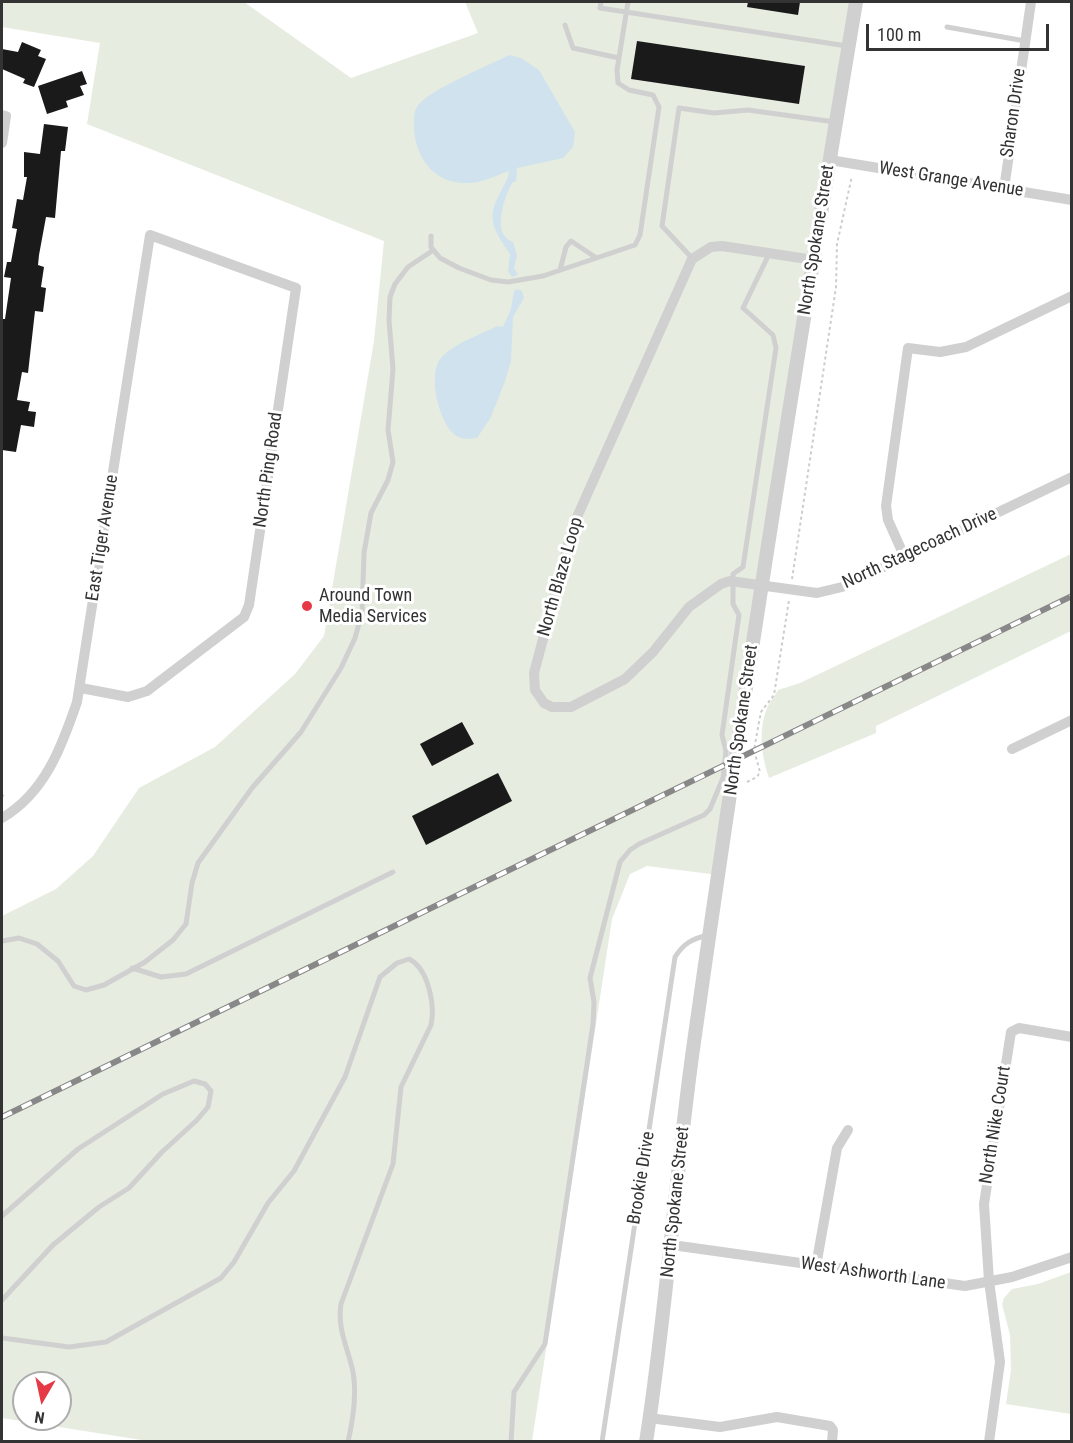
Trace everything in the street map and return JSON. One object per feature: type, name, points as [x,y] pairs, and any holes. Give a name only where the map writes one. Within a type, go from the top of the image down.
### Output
[{"type":"street","name":"North Spokane Street","points":[[646,1442],[672,1245],[693,1047],[762,587],[856,2]]},
{"type":"street","name":"Sharon Drive","points":[[1004,189],[1031,2]]},
{"type":"street","points":[[2,115],[6,116],[2,143]]},
{"type":"street","name":"West Grange Avenue","points":[[830,160],[1071,200]]},
{"type":"street","name":"North Ping Road","points":[[81,688],[128,697],[147,691],[244,617],[249,605],[296,288],[150,235]]},
{"type":"street","name":"East Tiger Avenue","points":[[2,818],[28,796],[49,771],[62,746],[81,688],[150,235]]},
{"type":"street","points":[[692,259],[711,247],[814,260]]},
{"type":"street","name":"North Blaze Loop","points":[[692,259],[573,526],[534,673],[533,681],[539,697],[552,707],[571,707],[625,680],[653,652],[689,608],[721,584],[733,582]]},
{"type":"street","points":[[905,558],[888,520],[886,506],[908,348],[940,352],[966,347],[1071,296]]},
{"type":"street","name":"North Stagecoach Drive","points":[[762,587],[817,592],[842,587],[1071,477]]},
{"type":"street","points":[[733,582],[762,587]]},
{"type":"street","points":[[1012,749],[1071,720]]},
{"type":"street","name":"North Nike Court","points":[[989,1281],[984,1204],[1011,1032],[1019,1028],[1071,1037]]},
{"type":"street","points":[[816,1266],[837,1148],[848,1130]]},
{"type":"street","name":"West Ashworth Lane","points":[[672,1245],[965,1286],[1012,1277],[1071,1257]]},
{"type":"street","points":[[989,1281],[1000,1362],[989,1442]]},
{"type":"street","points":[[649,1418],[726,1427],[783,1417],[830,1426],[833,1430],[832,1442]]},
{"type":"lane","points":[[601,2],[600,8],[627,13],[849,46]]},
{"type":"lane","points":[[431,236],[432,251],[447,262],[497,281],[529,280],[635,245],[640,236],[659,107],[653,95],[629,90],[618,83],[619,58],[628,2]]},
{"type":"lane","points":[[566,25],[573,48],[619,58]]},
{"type":"lane","points":[[947,27],[1025,41]]},
{"type":"lane","points":[[692,259],[662,226],[679,108],[714,113],[748,110],[836,122]]},
{"type":"lane","points":[[560,270],[566,247],[571,241],[596,257]]},
{"type":"lane","points":[[2,941],[19,938],[37,944],[58,962],[74,986],[84,990],[104,986],[152,956],[181,931],[189,916],[192,883],[198,863],[252,788],[301,732],[341,668],[355,638],[362,614],[364,553],[371,513],[393,467],[388,430],[393,369],[389,320],[390,297],[395,284],[408,267],[432,251]]},
{"type":"lane","points":[[512,1442],[514,1392],[544,1344],[592,1024],[594,1002],[590,978],[620,862],[630,850],[656,835],[704,815],[720,788],[726,751],[722,735],[739,615],[733,604],[733,574],[743,567],[776,342],[767,328],[743,308],[769,254]]},
{"type":"lane","points":[[132,968],[161,977],[186,974],[393,872]]},
{"type":"lane","name":"Brookie Drive","points":[[602,1442],[675,957],[683,945],[693,938],[710,934]]},
{"type":"lane","points":[[2,1338],[69,1347],[106,1342],[221,1278],[234,1262],[268,1203],[294,1171],[345,1077],[380,976],[397,963],[409,959],[419,969],[428,986],[434,1015],[401,1087],[393,1164],[341,1304],[340,1329],[354,1380],[348,1442]]},
{"type":"lane","points":[[2,1216],[78,1149],[163,1094],[194,1081],[205,1084],[211,1091],[208,1107],[155,1158],[129,1188],[70,1230],[30,1268],[2,1300]]},
{"type":"path","points":[[747,782],[757,777],[760,772],[754,750],[759,722],[761,712],[774,695],[776,686],[836,287],[837,244],[855,164]]},
{"type":"path","points":[[2,794],[5,799]]},
{"type":"shaded area","points":[[2,2],[244,2],[351,78],[478,33],[465,2],[856,2],[719,875],[647,866],[630,874],[612,919],[532,1441],[148,1441],[72,1429],[72,1371],[12,1371],[12,1420],[2,1418],[2,916],[56,889],[93,856],[139,788],[215,747],[295,674],[324,636],[374,341],[384,241],[87,124],[100,43],[2,27]]},
{"type":"shaded area","points":[[1071,554],[1071,631],[876,726],[876,733],[769,778],[764,762],[762,728],[767,708],[778,690],[800,683]]},
{"type":"shaded area","points":[[1071,1272],[1071,1414],[1006,1404],[1011,1370],[1010,1335],[1002,1304],[1004,1298],[1012,1289],[1038,1284]]},
{"type":"water","points":[[509,55],[521,58],[539,70],[575,132],[573,147],[563,158],[517,168],[516,181],[512,183],[501,215],[502,232],[513,242],[517,256],[514,268],[518,275],[512,277],[508,271],[510,254],[496,232],[493,218],[496,202],[509,171],[471,183],[444,179],[436,174],[423,159],[415,140],[414,129],[414,115],[417,107],[423,101],[459,79]]},
{"type":"water","points":[[517,289],[522,291],[524,298],[513,317],[511,361],[505,381],[491,417],[477,438],[460,438],[449,429],[440,410],[435,386],[437,365],[446,353],[460,344],[497,326],[503,327],[511,309],[514,291]]},
{"type":"building","points":[[748,2],[800,2],[798,15],[747,7]]},
{"type":"building","points":[[637,41],[805,66],[799,104],[631,79]]},
{"type":"building","points":[[22,42],[41,50],[38,56],[46,59],[34,87],[23,83],[25,79],[2,69],[2,49],[18,52]]},
{"type":"building","points":[[82,71],[87,84],[80,86],[84,95],[66,101],[68,107],[47,114],[38,86]]},
{"type":"building","points":[[44,124],[68,127],[65,151],[61,151],[55,218],[46,217],[39,255],[38,265],[44,267],[41,287],[46,288],[43,312],[35,311],[28,373],[22,372],[17,400],[30,402],[28,411],[36,412],[34,427],[21,425],[16,452],[2,450],[2,319],[5,319],[11,278],[4,277],[7,262],[11,262],[17,229],[12,228],[17,199],[23,200],[27,177],[24,177],[24,152],[40,154]]},
{"type":"building","points":[[462,722],[474,744],[432,766],[420,744]]},
{"type":"building","points":[[498,773],[512,801],[426,845],[412,816]]},
{"type":"railway","points":[[2,1117],[1072,596]]},
{"type":"place","name":"Around Town Media Services","points":[[307,606]]}]
